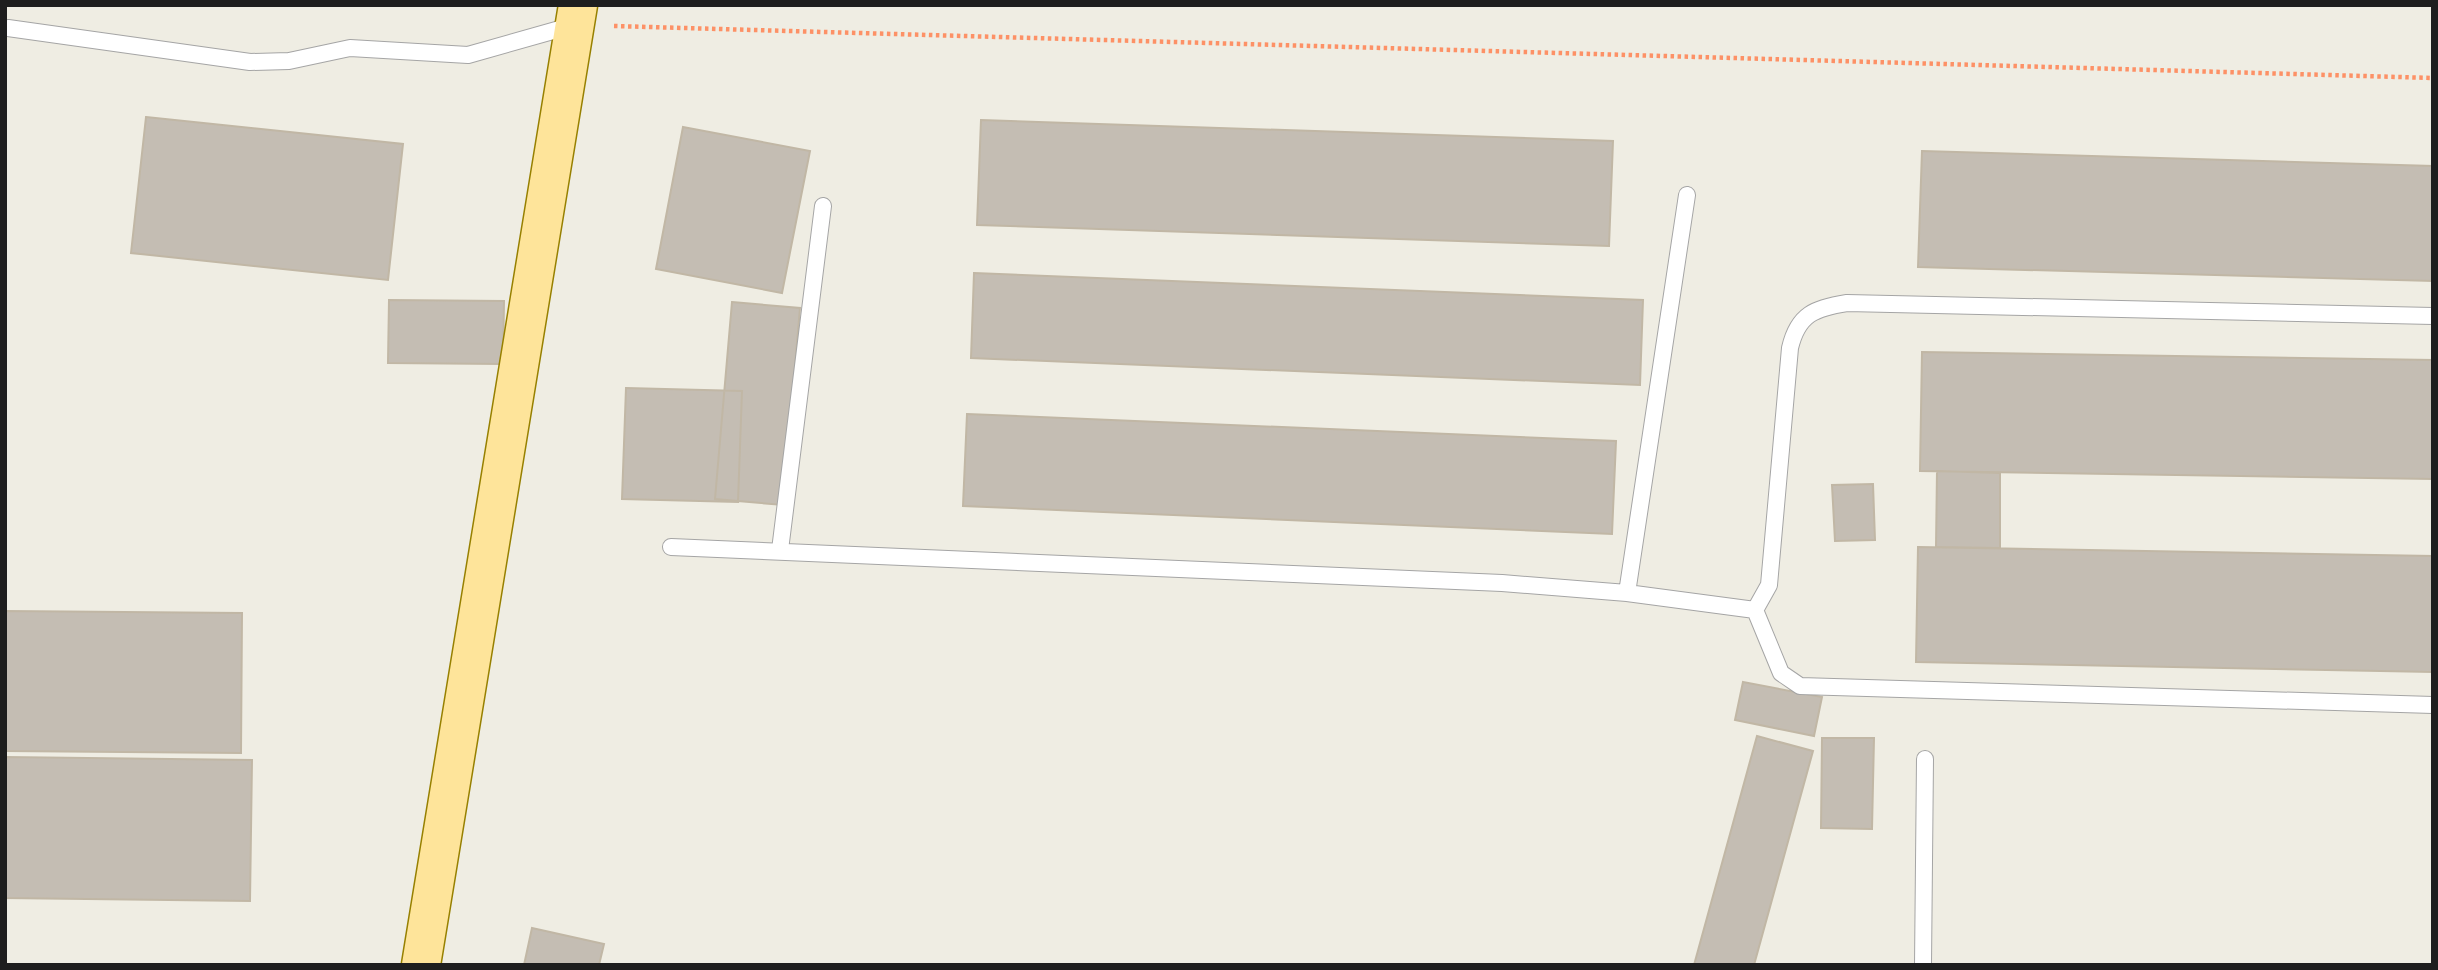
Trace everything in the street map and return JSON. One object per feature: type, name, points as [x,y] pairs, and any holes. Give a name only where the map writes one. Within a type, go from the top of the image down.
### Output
[{"type":"main road","points":[[421,965],[576,15]]},
{"type":"lane","points":[[8,29],[250,62],[270,62],[350,48],[468,55],[576,15]]},
{"type":"lane","points":[[1627,593],[1688,195]]},
{"type":"lane","points":[[780,550],[823,206]]},
{"type":"lane","points":[[1755,610],[1769,585],[1792,340],[1805,317],[1824,307],[1847,303],[2433,316]]},
{"type":"lane","points":[[671,547],[1502,583],[1627,593],[1755,610]]},
{"type":"lane","points":[[1755,610],[1782,673],[1800,686],[2433,705]]},
{"type":"lane","points":[[1923,965],[1925,759]]},
{"type":"path","points":[[576,15],[2433,78]]},
{"type":"building","points":[[146,117],[403,144],[388,280],[131,253]]},
{"type":"building","points":[[981,120],[1613,141],[1609,246],[977,225]]},
{"type":"building","points":[[683,127],[810,151],[782,293],[656,269]]},
{"type":"building","points":[[1922,151],[2433,166],[2433,281],[1918,267]]},
{"type":"building","points":[[974,273],[1643,300],[1640,385],[971,358]]},
{"type":"building","points":[[389,300],[504,301],[503,364],[388,363]]},
{"type":"building","points":[[732,302],[800,308],[783,505],[715,499]]},
{"type":"building","points":[[1922,352],[2433,360],[2433,479],[1920,471]]},
{"type":"building","points":[[626,388],[742,391],[738,502],[622,499]]},
{"type":"building","points":[[967,414],[1616,441],[1612,534],[963,506]]},
{"type":"building","points":[[1937,471],[2000,473],[2000,548],[1936,547]]},
{"type":"building","points":[[1873,484],[1875,540],[1835,541],[1832,485]]},
{"type":"building","points":[[1918,547],[2433,556],[2433,672],[1916,662]]},
{"type":"building","points":[[5,611],[242,613],[241,753],[5,751]]},
{"type":"building","points":[[1743,682],[1822,697],[1814,736],[1735,720]]},
{"type":"building","points":[[1757,736],[1813,751],[1754,965],[1694,965]]},
{"type":"building","points":[[1822,738],[1874,738],[1872,829],[1821,828]]},
{"type":"building","points":[[5,757],[252,760],[250,901],[5,898]]},
{"type":"building","points":[[532,928],[604,944],[599,965],[524,965]]}]
